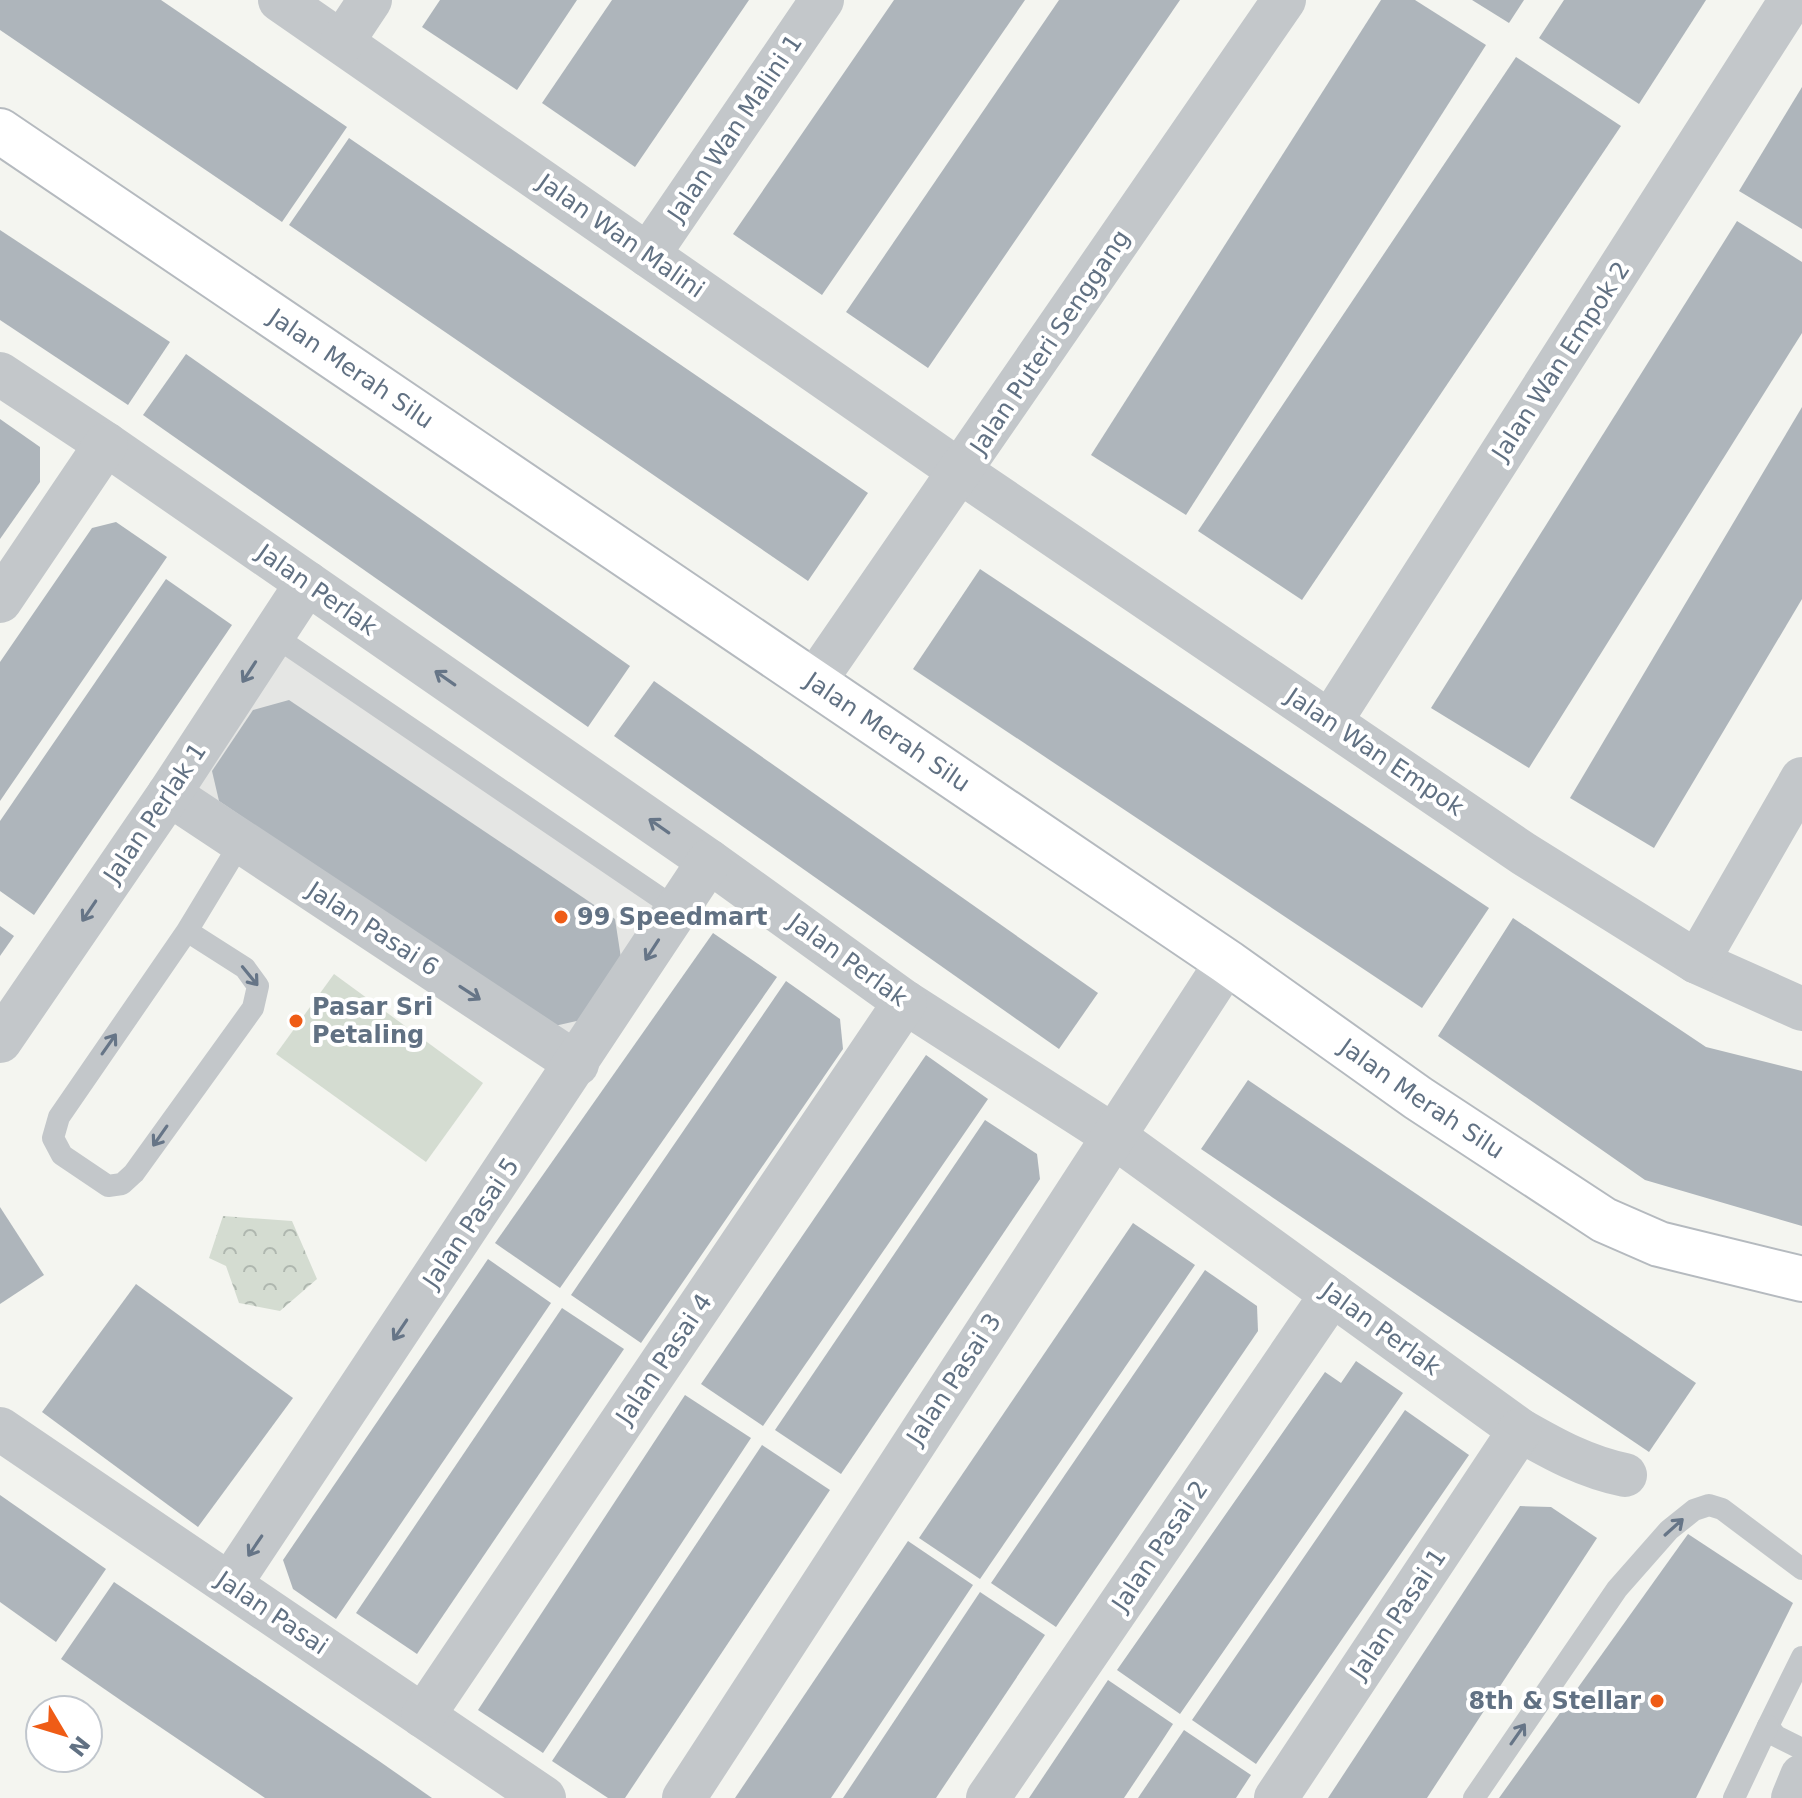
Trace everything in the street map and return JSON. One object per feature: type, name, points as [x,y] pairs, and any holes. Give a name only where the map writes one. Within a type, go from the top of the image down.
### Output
[{"type":"street","name":"Jalan Wan Malini","points":[[280,0],[961,472]]},
{"type":"street","points":[[342,42],[370,0]]},
{"type":"street","name":"Jalan Wan Malini 1","points":[[648,255],[822,0]]},
{"type":"street","name":"Jalan Puteri Senggang","points":[[814,682],[1284,0]]},
{"type":"street","name":"Jalan Wan Empok 2","points":[[1330,722],[1791,0]]},
{"type":"street","name":"Jalan Merah Silu","points":[[0,131],[1227,962],[1418,1098],[1604,1220],[1659,1244],[1802,1279]]},
{"type":"street","name":"Jalan Perlak","points":[[0,374],[709,861],[905,1002],[1112,1135],[1520,1430],[1564,1456],[1599,1470],[1625,1475]]},
{"type":"street","points":[[0,601],[106,444]]},
{"type":"street","name":"Jalan Wan Empok","points":[[961,472],[1524,854],[1697,962],[1802,1009]]},
{"type":"street","name":"Jalan Perlak 1","points":[[0,1041],[169,794],[307,583]]},
{"type":"street","points":[[1697,962],[1802,779]]},
{"type":"street","name":"Jalan Pasai 6","points":[[169,794],[577,1064]]},
{"type":"street","name":"Jalan Pasai 5","points":[[230,1584],[709,861]]},
{"type":"street","name":"Jalan Pasai 3","points":[[684,1798],[1227,962]]},
{"type":"street","name":"Jalan Pasai 4","points":[[423,1716],[905,1002]]},
{"type":"street","name":"Jalan Pasai 2","points":[[988,1798],[1332,1294]]},
{"type":"street","name":"Jalan Pasai","points":[[0,1429],[544,1798]]},
{"type":"street","name":"Jalan Pasai 1","points":[[1276,1798],[1520,1430]]},
{"type":"street","points":[[1793,1798],[1802,1776]]},
{"type":"lane","points":[[273,635],[678,910]]},
{"type":"lane","points":[[187,931],[245,968],[258,986],[253,1008],[134,1173],[122,1184],[108,1186],[62,1155],[53,1138],[59,1117],[187,931],[241,842]]},
{"type":"lane","points":[[1474,1798],[1617,1589],[1669,1530],[1694,1510],[1709,1505],[1722,1509],[1802,1569]]},
{"type":"lane","points":[[1734,1798],[1802,1657]]},
{"type":"lane","points":[[1768,1726],[1776,1736],[1802,1749]]},
{"type":"shaded area","points":[[278,650],[661,910],[570,1045],[187,791]]},
{"type":"green space","points":[[334,974],[483,1083],[426,1162],[276,1054]]},
{"type":"green space","points":[[223,1216],[292,1221],[317,1279],[280,1311],[239,1303],[226,1266],[209,1258]]},
{"type":"building","points":[[0,0],[161,0],[347,127],[282,222],[0,30]]},
{"type":"building","points":[[440,0],[577,0],[517,90],[422,27]]},
{"type":"building","points":[[612,0],[749,0],[635,167],[542,103]]},
{"type":"building","points":[[894,0],[1025,0],[822,295],[733,234]]},
{"type":"building","points":[[1059,0],[1180,0],[928,368],[846,312]]},
{"type":"building","points":[[1381,0],[1415,0],[1486,45],[1186,515],[1091,455]]},
{"type":"building","points":[[1472,0],[1524,0],[1509,23]]},
{"type":"building","points":[[1564,0],[1706,0],[1639,104],[1539,38]]},
{"type":"building","points":[[1516,57],[1621,126],[1302,600],[1198,531]]},
{"type":"building","points":[[1802,87],[1802,229],[1739,191]]},
{"type":"building","points":[[349,138],[868,493],[808,581],[289,225]]},
{"type":"building","points":[[1737,221],[1802,262],[1802,333],[1529,768],[1431,708]]},
{"type":"building","points":[[0,230],[170,342],[128,405],[0,320]]},
{"type":"building","points":[[186,354],[630,666],[588,727],[143,415]]},
{"type":"building","points":[[1802,407],[1802,599],[1654,848],[1570,798]]},
{"type":"building","points":[[0,419],[40,447],[40,482],[0,539]]},
{"type":"building","points":[[116,522],[167,557],[0,801],[0,662],[92,528]]},
{"type":"building","points":[[980,569],[1489,908],[1422,1008],[913,669]]},
{"type":"building","points":[[166,579],[232,625],[34,915],[0,891],[0,821]]},
{"type":"building","points":[[654,681],[1098,993],[1059,1049],[614,736]]},
{"type":"building","points":[[289,700],[615,919],[621,958],[581,1020],[550,1027],[219,801],[212,771],[253,710]]},
{"type":"building","points":[[1513,918],[1706,1047],[1802,1071],[1802,1226],[1645,1180],[1438,1036]]},
{"type":"building","points":[[0,926],[14,936],[0,956]]},
{"type":"building","points":[[713,933],[777,977],[560,1288],[495,1243]]},
{"type":"building","points":[[786,981],[840,1019],[843,1049],[641,1343],[571,1295]]},
{"type":"building","points":[[926,1055],[988,1099],[763,1426],[701,1384]]},
{"type":"building","points":[[1248,1080],[1696,1383],[1649,1452],[1201,1149]]},
{"type":"building","points":[[985,1120],[1037,1154],[1040,1179],[841,1474],[775,1430]]},
{"type":"building","points":[[0,1207],[44,1275],[0,1304]]},
{"type":"building","points":[[1133,1223],[1195,1265],[980,1579],[919,1538]]},
{"type":"building","points":[[488,1259],[551,1303],[336,1619],[293,1589],[283,1560]]},
{"type":"building","points":[[1205,1270],[1257,1306],[1258,1331],[1056,1627],[991,1583]]},
{"type":"building","points":[[136,1284],[293,1398],[198,1527],[42,1412]]},
{"type":"building","points":[[562,1308],[624,1349],[417,1654],[356,1613]]},
{"type":"building","points":[[1356,1361],[1403,1393],[1180,1714],[1117,1670],[1325,1372],[1341,1383]]},
{"type":"building","points":[[685,1395],[751,1438],[543,1753],[478,1710]]},
{"type":"building","points":[[1405,1410],[1469,1455],[1256,1764],[1192,1720]]},
{"type":"building","points":[[762,1445],[830,1490],[625,1798],[608,1798],[552,1761]]},
{"type":"building","points":[[0,1495],[106,1569],[56,1642],[0,1602]]},
{"type":"building","points":[[1520,1506],[1551,1507],[1597,1538],[1427,1798],[1328,1798]]},
{"type":"building","name":"8th & Stellar","points":[[1688,1534],[1793,1603],[1696,1798],[1499,1798]]},
{"type":"building","points":[[908,1541],[973,1585],[831,1798],[735,1798]]},
{"type":"building","points":[[114,1582],[432,1798],[265,1798],[129,1706],[61,1659]]},
{"type":"building","points":[[980,1592],[1045,1635],[936,1798],[843,1798]]},
{"type":"building","points":[[1108,1680],[1173,1724],[1124,1798],[1029,1798]]},
{"type":"building","points":[[1184,1730],[1251,1775],[1236,1798],[1138,1798]]},
{"type":"place","name":"99 Speedmart","points":[[561,917]]},
{"type":"place","name":"Pasar Sri Petaling","points":[[296,1021]]},
{"type":"place","name":"8th & Stellar","points":[[1657,1701]]}]
